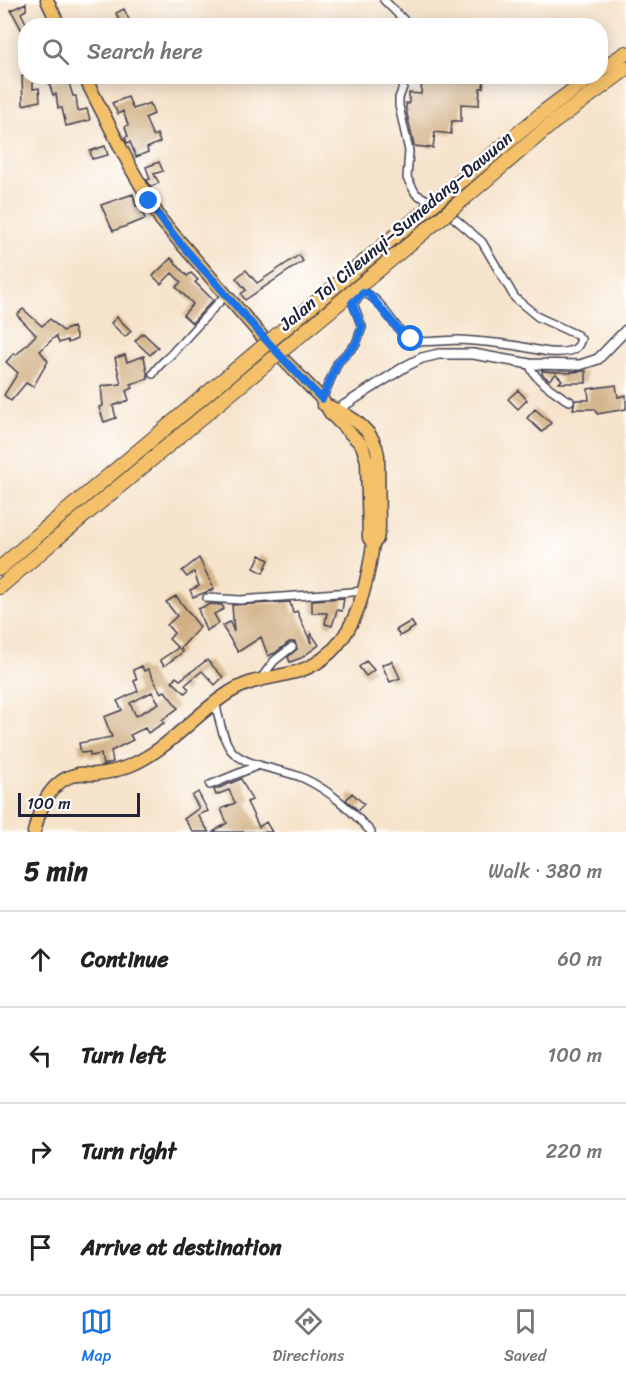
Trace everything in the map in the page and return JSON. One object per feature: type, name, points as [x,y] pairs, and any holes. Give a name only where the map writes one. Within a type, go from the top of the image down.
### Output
[{"type":"highway","points":[[608,65],[626,53]]},
{"type":"highway","name":"Jalan Tol Cileunyi–Sumedang–Dawuan","points":[[608,82],[626,69]]},
{"type":"highway","name":"Jalan Tol Cileunyi–Sumedang–Dawuan","points":[[0,568],[456,185],[581,84]]},
{"type":"highway","name":"Jalan Tol Cileunyi–Sumedang–Dawuan","points":[[0,587],[554,122],[606,84]]},
{"type":"main road","points":[[47,0],[55,18]]},
{"type":"main road","points":[[88,84],[132,170],[161,220],[272,348],[362,445],[372,462]]},
{"type":"main road","points":[[34,832],[45,801],[57,784],[66,778],[80,773],[96,774],[131,766],[162,745],[231,691],[262,678],[298,671],[317,664],[346,633],[365,591],[373,544],[377,539],[379,528],[373,494],[372,462],[376,446],[363,426],[342,411],[328,407]]},
{"type":"street","points":[[384,0],[402,18]]},
{"type":"street","points":[[328,407],[341,357],[356,344],[362,327],[352,303],[363,293],[369,294],[378,303],[398,329],[411,339],[421,342],[480,341],[552,352],[575,350],[581,342],[577,335],[538,317],[527,309],[503,282],[482,242],[447,212],[412,190],[407,178],[409,151],[399,106],[399,98],[404,84]]},
{"type":"street","points":[[153,374],[158,365],[175,351],[199,321],[226,295]]},
{"type":"street","points":[[328,407],[363,394],[422,358],[439,354],[472,354],[530,364],[574,366],[592,362],[626,330]]},
{"type":"street","points":[[530,364],[535,375],[570,401]]},
{"type":"street","points":[[207,598],[237,600],[365,591]]},
{"type":"street","points":[[262,678],[274,661],[292,647]]},
{"type":"street","points":[[215,702],[230,748],[241,758],[285,771],[330,792],[371,832]]},
{"type":"street","points":[[210,785],[259,765]]},
{"type":"building","points":[[26,3],[26,10],[21,13],[24,18],[18,18],[18,23],[11,10]]},
{"type":"building","points":[[124,9],[128,18],[118,18],[116,13]]},
{"type":"building","points":[[22,84],[33,84],[33,89],[39,88],[40,101],[23,105]]},
{"type":"building","points":[[49,84],[69,84],[73,96],[76,96],[78,111],[87,109],[90,120],[66,126],[62,108],[58,108],[56,94],[53,95]]},
{"type":"building","points":[[422,84],[483,84],[483,88],[480,88],[479,105],[461,104],[461,121],[452,121],[451,134],[435,132],[433,148],[414,146],[406,103],[409,104],[409,93],[421,94]]},
{"type":"building","points":[[128,97],[133,109],[150,103],[154,114],[145,118],[153,136],[157,134],[160,142],[147,148],[148,152],[136,157],[130,142],[127,143],[125,137],[128,136],[125,127],[128,125],[123,111],[118,114],[112,103]]},
{"type":"building","points":[[105,146],[108,155],[92,159],[90,151]]},
{"type":"building","points":[[159,162],[163,171],[154,174],[159,183],[151,187],[147,180],[150,179],[146,167]]},
{"type":"building","points":[[133,194],[136,206],[140,205],[145,219],[113,231],[101,205]]},
{"type":"building","points":[[299,255],[303,261],[245,300],[241,294],[246,290],[236,278],[246,270],[257,283]]},
{"type":"building","points":[[171,258],[187,276],[191,273],[198,280],[195,282],[213,300],[192,323],[183,315],[193,304],[176,287],[181,282],[172,273],[161,284],[153,276]]},
{"type":"building","points":[[23,309],[42,326],[50,319],[63,331],[73,327],[77,339],[68,343],[67,340],[59,343],[56,336],[40,351],[48,361],[33,387],[26,383],[11,401],[4,395],[18,373],[6,362],[36,335],[17,315]]},
{"type":"building","points":[[117,317],[131,331],[125,337],[111,323]]},
{"type":"building","points":[[143,333],[158,347],[150,355],[135,341]]},
{"type":"building","points":[[125,355],[127,362],[144,356],[148,379],[131,384],[133,388],[126,391],[129,400],[113,406],[116,418],[104,422],[99,407],[103,406],[101,386],[121,384],[115,358]]},
{"type":"building","points":[[542,371],[571,373],[586,371],[586,383],[559,383],[562,380],[556,374],[549,380],[542,374]]},
{"type":"building","points":[[616,385],[618,397],[626,395],[626,409],[597,414],[595,409],[573,409],[575,400],[589,400],[588,389]]},
{"type":"building","points":[[518,390],[527,400],[518,409],[508,399]]},
{"type":"building","points":[[535,409],[551,423],[542,432],[527,418]]},
{"type":"building","points":[[260,555],[269,560],[263,573],[254,568]]},
{"type":"building","points":[[199,558],[214,589],[193,597],[190,590],[199,586],[194,572],[187,577],[182,571]]},
{"type":"building","points":[[176,596],[200,627],[180,649],[183,652],[164,666],[160,660],[178,648],[169,639],[174,633],[167,625],[177,616],[166,602]]},
{"type":"building","points":[[344,598],[342,611],[337,610],[332,626],[325,624],[327,613],[312,613],[312,600]]},
{"type":"building","points":[[290,602],[293,613],[297,611],[311,643],[311,633],[319,645],[301,658],[290,662],[288,657],[297,649],[295,642],[289,642],[268,656],[261,637],[238,652],[222,626],[230,622],[234,632],[232,605]]},
{"type":"building","points":[[210,604],[222,605],[224,609],[214,614],[219,623],[206,631],[198,609]]},
{"type":"building","points":[[411,621],[415,627],[400,636],[396,630]]},
{"type":"building","points":[[207,660],[223,677],[215,685],[202,671],[185,685],[189,689],[185,693],[172,681],[176,677],[180,680]]},
{"type":"building","points":[[366,661],[374,670],[366,676],[359,667]]},
{"type":"building","points":[[392,661],[400,678],[390,682],[382,665]]},
{"type":"building","points":[[142,666],[144,671],[148,669],[161,693],[165,691],[178,708],[162,720],[164,723],[148,733],[145,728],[130,735],[133,740],[111,751],[113,762],[103,765],[101,754],[90,756],[90,752],[81,753],[79,743],[112,737],[104,717],[122,710],[117,701],[138,691],[134,681],[137,679],[133,670]],"holes":[[[152,692],[159,703],[136,716],[130,703]]]},
{"type":"building","points":[[241,779],[252,800],[247,802],[259,827],[266,822],[272,832],[213,832],[227,823],[221,809],[235,803],[229,790],[216,795],[214,790]]},
{"type":"building","points":[[198,792],[208,811],[198,815],[209,832],[193,832],[184,819],[199,808],[192,796]]},
{"type":"building","points":[[352,793],[364,804],[358,810],[346,800]]},
{"type":"route","points":[[149,201],[161,220],[272,348],[322,399],[338,362],[356,344],[362,327],[352,303],[358,296],[363,293],[369,294],[398,329],[411,339]]}]
